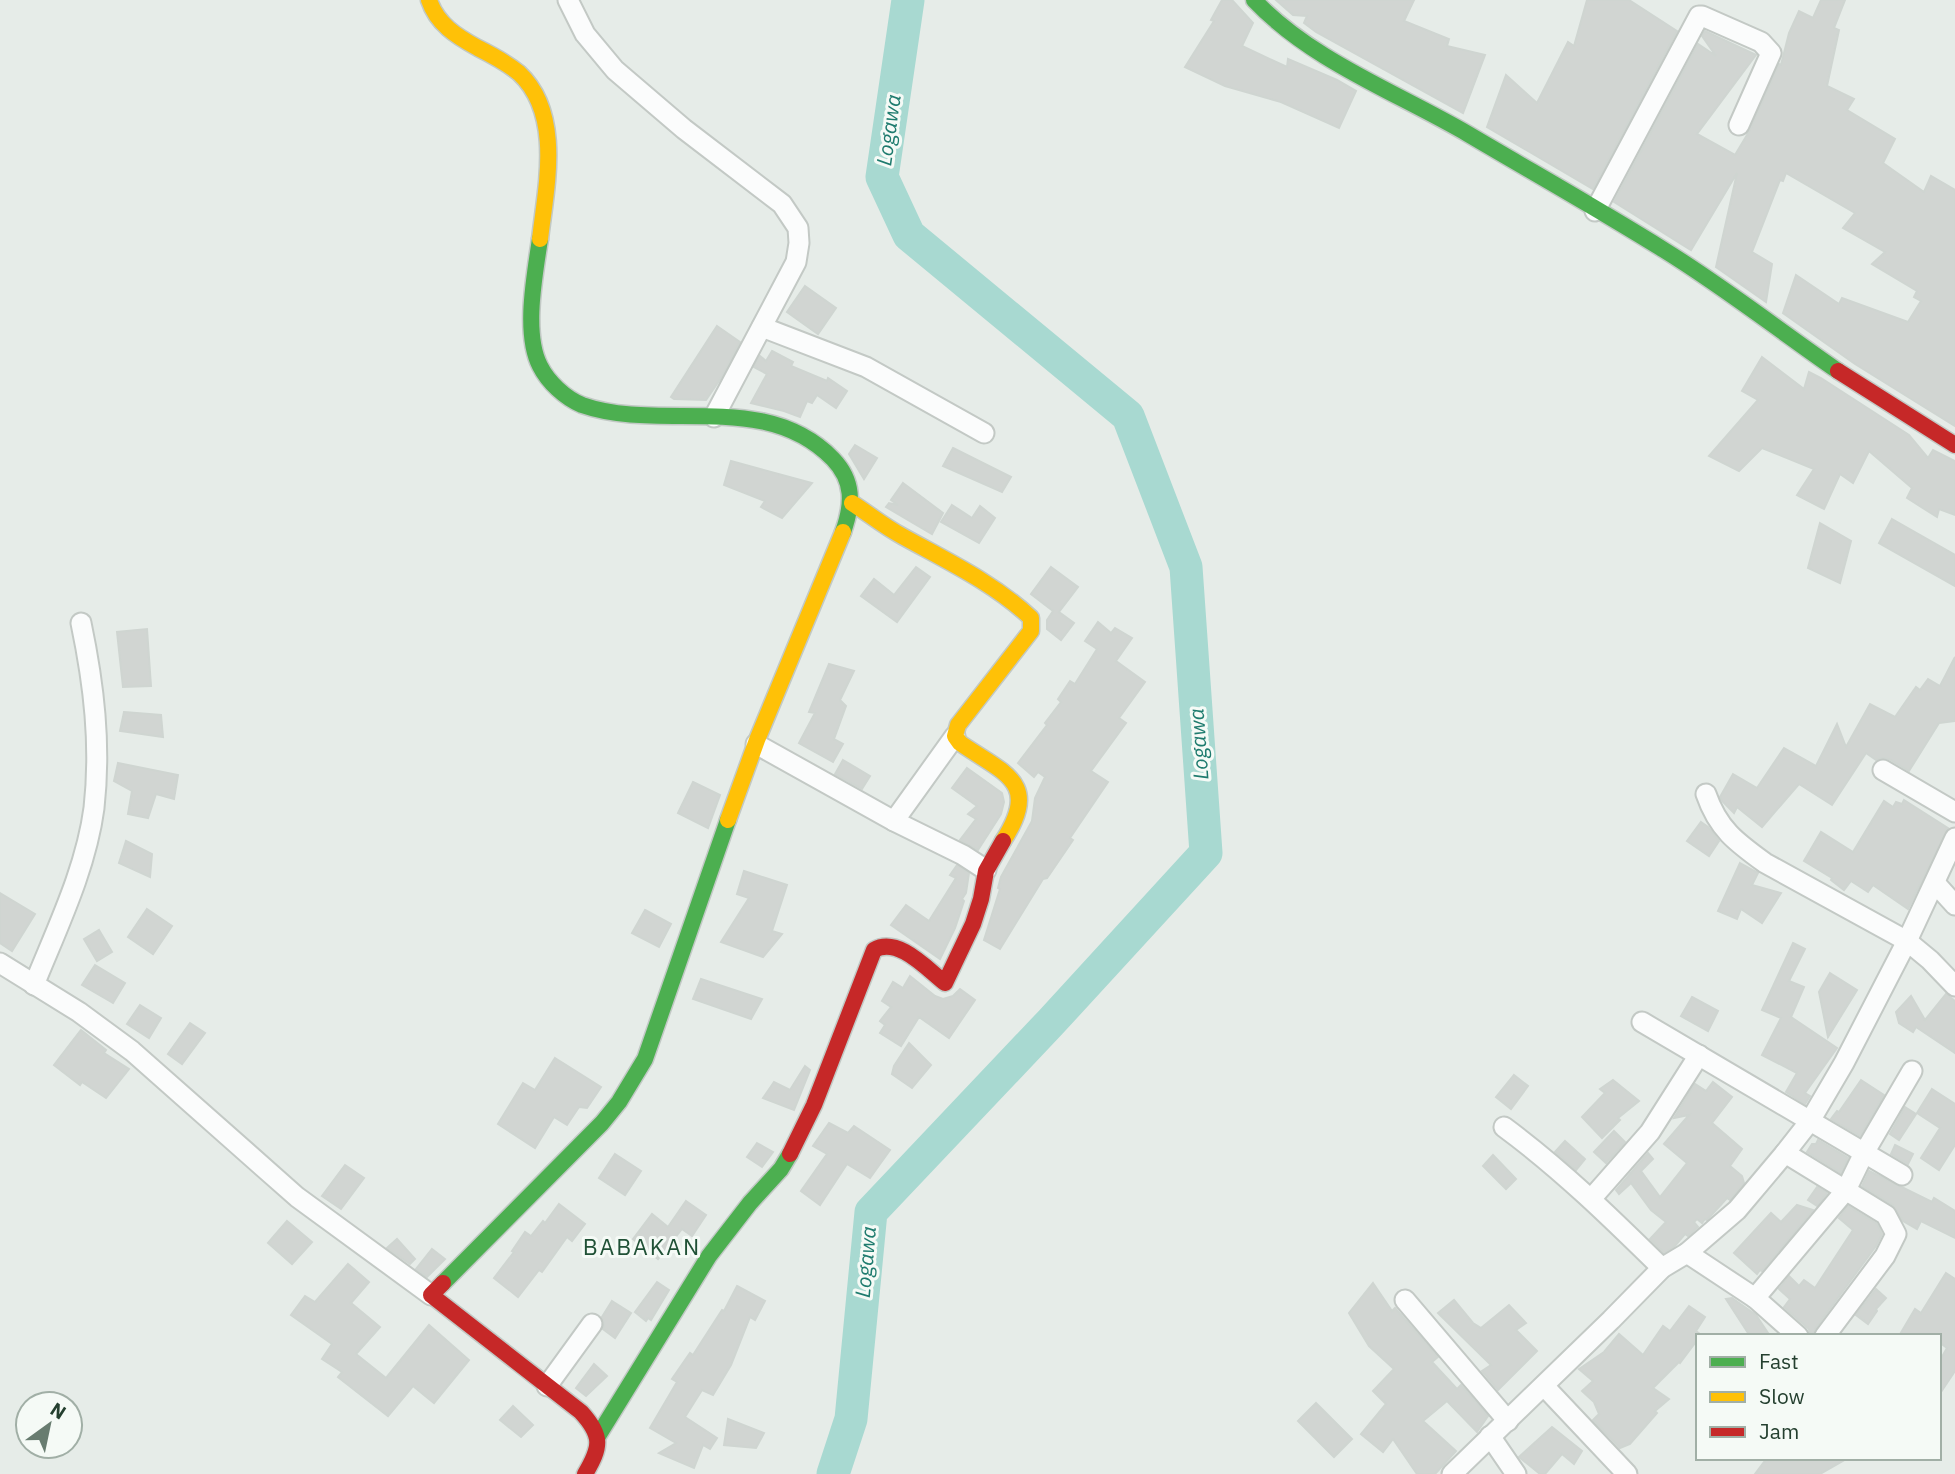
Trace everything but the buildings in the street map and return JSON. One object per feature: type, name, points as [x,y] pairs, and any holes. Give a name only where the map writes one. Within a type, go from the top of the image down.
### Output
[{"type":"street","points":[[429,0],[430,7],[444,24],[469,43],[504,61],[527,81],[540,106],[549,154],[534,287],[532,334],[538,362],[550,381],[563,394],[589,407],[640,415],[714,416],[785,426],[825,451],[840,467],[847,480],[852,503],[757,744],[645,1059],[630,1086],[602,1123],[430,1295]]},
{"type":"street","points":[[568,0],[586,34],[615,70],[675,121],[782,204],[798,228],[798,256],[714,416]]},
{"type":"street","points":[[1254,0],[1275,22],[1308,45],[1451,124],[1666,251],[1846,377],[1955,445]]},
{"type":"street","points":[[1595,211],[1699,16],[1762,42],[1771,53],[1739,125]]},
{"type":"street","points":[[762,327],[866,367],[984,433]]},
{"type":"street","points":[[852,503],[900,535],[949,560],[1025,610],[1031,618],[1031,631],[958,726],[955,736],[894,821]]},
{"type":"street","points":[[34,985],[74,884],[93,810],[97,738],[93,678],[81,623]]},
{"type":"street","points":[[598,1436],[709,1256],[750,1203],[781,1169],[792,1151],[814,1105],[874,950],[881,946],[900,949],[945,982],[960,956],[982,899],[981,885],[986,870],[1019,813],[1017,790],[1012,778],[960,743],[955,736]]},
{"type":"street","points":[[757,744],[986,870]]},
{"type":"street","points":[[1883,770],[1955,812]]},
{"type":"street","points":[[1706,794],[1713,814],[1724,831],[1744,848],[1765,863],[1907,940],[1955,986]]},
{"type":"street","points":[[1452,1474],[1662,1268],[1687,1253],[1737,1210],[1785,1153],[1810,1121],[1843,1063],[1907,940],[1955,838]]},
{"type":"street","points":[[1935,883],[1955,905]]},
{"type":"street","points":[[0,963],[79,1012],[132,1051],[297,1197],[430,1295],[581,1412],[598,1436],[599,1445],[596,1456],[584,1474]]},
{"type":"street","points":[[1642,1022],[1902,1175]]},
{"type":"street","points":[[1591,1199],[1650,1132],[1699,1055]]},
{"type":"street","points":[[1755,1298],[1846,1190],[1864,1153],[1912,1071]]},
{"type":"street","points":[[1504,1127],[1544,1157],[1662,1268]]},
{"type":"street","points":[[1785,1153],[1886,1215],[1896,1234],[1885,1256],[1826,1334]]},
{"type":"street","points":[[1687,1253],[1755,1298],[1796,1334]]},
{"type":"street","points":[[1405,1300],[1508,1421]]},
{"type":"street","points":[[547,1386],[592,1324]]},
{"type":"street","points":[[1544,1386],[1627,1474]]},
{"type":"street","points":[[1490,1436],[1516,1474]]},
{"type":"waterway","name":"Logawa","points":[[833,1474],[851,1419],[871,1212],[1206,853],[1186,567],[1128,416],[909,235],[882,177],[908,0]]},
{"type":"traffic: fast","points":[[1254,0],[1277,22],[1328,58],[1468,134],[1640,235],[1708,279],[1838,371]]},
{"type":"traffic: fast","points":[[540,239],[533,286],[532,337],[540,366],[558,389],[582,405],[613,412],[745,419],[776,425],[806,438],[833,459],[845,476],[850,502],[843,532]]},
{"type":"traffic: fast","points":[[443,1283],[602,1123],[619,1102],[645,1059],[728,820]]},
{"type":"traffic: fast","points":[[598,1436],[709,1256],[750,1203],[781,1169],[790,1154]]},
{"type":"traffic: slow","points":[[429,0],[437,16],[448,28],[519,73],[533,90],[542,109],[547,130],[548,174],[540,239]]},
{"type":"traffic: slow","points":[[852,503],[896,532],[986,583],[1031,618],[1031,631],[958,725],[955,736],[960,743],[1003,772],[1018,792],[1019,805],[1003,841]]},
{"type":"traffic: slow","points":[[728,820],[757,740],[843,532]]},
{"type":"traffic: jam","points":[[1838,371],[1955,445]]},
{"type":"traffic: jam","points":[[790,1154],[814,1105],[874,950],[893,947],[902,951],[945,983],[973,924],[986,871],[1003,841]]},
{"type":"traffic: jam","points":[[443,1283],[431,1295],[588,1420],[596,1435],[597,1449],[585,1474]]},
{"type":"district","name":"BABAKAN","points":[[642,1247]]}]
